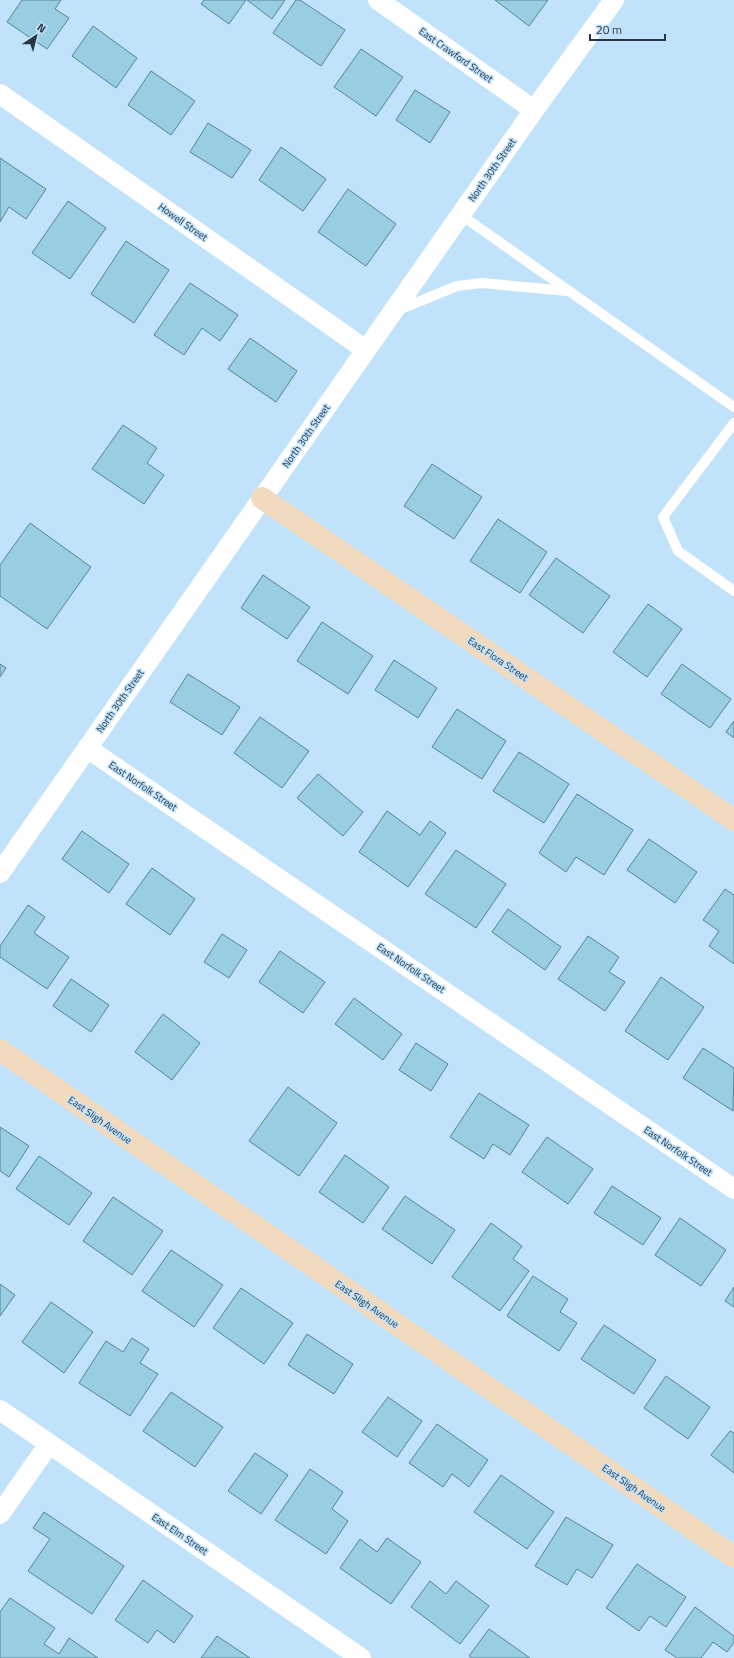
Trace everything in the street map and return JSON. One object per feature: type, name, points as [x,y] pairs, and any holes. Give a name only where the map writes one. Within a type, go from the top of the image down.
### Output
[{"type":"street","name":"East Crawford Street","points":[[378,0],[534,110]]},
{"type":"street","name":"North 30th Street","points":[[0,873],[534,110],[614,0]]},
{"type":"street","name":"Howell Street","points":[[0,94],[366,350]]},
{"type":"street","name":"East Flora Street","points":[[262,498],[734,820]]},
{"type":"street","name":"East Norfolk Street","points":[[87,748],[734,1189]]},
{"type":"street","name":"East Sligh Avenue","points":[[0,1050],[734,1557]]},
{"type":"street","name":"East Elm Street","points":[[0,1410],[359,1658]]},
{"type":"street","points":[[0,1514],[49,1444]]},
{"type":"lane","points":[[461,215],[734,407]]},
{"type":"lane","points":[[392,312],[457,286],[482,283],[568,291]]},
{"type":"lane","points":[[734,423],[663,517],[678,551],[734,591]]},
{"type":"building","points":[[22,0],[61,0],[55,9],[69,18],[47,49],[7,22]]},
{"type":"building","points":[[204,0],[246,0],[229,24],[201,4]]},
{"type":"building","points":[[247,0],[285,0],[272,19]]},
{"type":"building","points":[[296,0],[300,0],[345,30],[321,66],[273,33]]},
{"type":"building","points":[[495,0],[548,0],[529,26]]},
{"type":"building","points":[[93,26],[137,58],[116,88],[72,56]]},
{"type":"building","points":[[361,49],[403,77],[376,116],[334,87]]},
{"type":"building","points":[[151,71],[195,101],[171,135],[128,105]]},
{"type":"building","points":[[415,90],[450,112],[430,143],[396,120]]},
{"type":"building","points":[[208,123],[251,150],[232,178],[190,152]]},
{"type":"building","points":[[281,147],[326,179],[303,211],[259,180]]},
{"type":"building","points":[[0,158],[46,189],[26,219],[9,207],[0,222]]},
{"type":"building","points":[[348,189],[396,224],[366,266],[318,232]]},
{"type":"building","points":[[68,201],[106,228],[70,279],[32,253]]},
{"type":"building","points":[[126,241],[169,270],[134,323],[91,294]]},
{"type":"building","points":[[190,283],[238,315],[220,341],[202,328],[184,355],[154,335]]},
{"type":"building","points":[[250,338],[297,371],[276,402],[228,369]]},
{"type":"building","points":[[123,425],[157,448],[147,463],[164,475],[144,504],[92,469]]},
{"type":"building","points":[[432,464],[482,497],[454,539],[404,506]]},
{"type":"building","points":[[498,519],[547,552],[520,593],[470,561]]},
{"type":"building","points":[[30,523],[91,567],[47,629],[0,596],[0,565]]},
{"type":"building","points":[[556,558],[610,596],[583,633],[529,595]]},
{"type":"building","points":[[263,575],[310,607],[287,639],[241,608]]},
{"type":"building","points":[[648,604],[682,629],[647,677],[613,652]]},
{"type":"building","points":[[322,622],[373,656],[348,694],[297,661]]},
{"type":"building","points":[[394,660],[437,688],[418,718],[375,690]]},
{"type":"building","points":[[0,664],[6,668],[0,677]]},
{"type":"building","points":[[682,664],[731,699],[710,728],[661,694]]},
{"type":"building","points":[[188,674],[240,707],[222,735],[170,702]]},
{"type":"building","points":[[457,709],[506,741],[482,779],[432,747]]},
{"type":"building","points":[[260,717],[309,751],[282,788],[234,753]]},
{"type":"building","points":[[734,721],[734,738],[726,732]]},
{"type":"building","points":[[519,752],[569,784],[544,823],[493,791]]},
{"type":"building","points":[[318,774],[363,812],[343,836],[297,798]]},
{"type":"building","points":[[577,794],[633,830],[604,875],[576,857],[566,872],[539,853]]},
{"type":"building","points":[[387,811],[420,835],[430,821],[446,833],[408,887],[359,852]]},
{"type":"building","points":[[82,831],[129,864],[109,893],[62,859]]},
{"type":"building","points":[[649,839],[697,872],[675,903],[627,870]]},
{"type":"building","points":[[456,850],[506,884],[476,928],[425,894]]},
{"type":"building","points":[[152,868],[195,899],[170,935],[126,904]]},
{"type":"building","points":[[725,889],[734,895],[734,964],[709,946],[719,931],[703,920]]},
{"type":"building","points":[[28,905],[45,917],[34,933],[69,957],[47,989],[0,957],[0,946]]},
{"type":"building","points":[[508,909],[561,947],[545,970],[492,932]]},
{"type":"building","points":[[222,934],[247,950],[229,978],[204,962]]},
{"type":"building","points":[[588,936],[619,957],[609,972],[625,982],[605,1011],[558,979]]},
{"type":"building","points":[[280,951],[325,982],[303,1013],[259,982]]},
{"type":"building","points":[[661,977],[704,1007],[668,1060],[625,1031]]},
{"type":"building","points":[[71,979],[109,1005],[91,1032],[53,1006]]},
{"type":"building","points":[[354,998],[402,1034],[383,1060],[335,1024]]},
{"type":"building","points":[[163,1014],[200,1043],[172,1080],[135,1052]]},
{"type":"building","points":[[416,1043],[448,1064],[431,1091],[399,1070]]},
{"type":"building","points":[[703,1048],[734,1068],[733,1111],[683,1078]]},
{"type":"building","points":[[288,1087],[337,1123],[299,1176],[249,1141]]},
{"type":"building","points":[[479,1093],[529,1125],[510,1155],[493,1144],[484,1159],[450,1137]]},
{"type":"building","points":[[0,1127],[29,1146],[9,1177],[0,1171]]},
{"type":"building","points":[[547,1137],[593,1169],[568,1204],[522,1172]]},
{"type":"building","points":[[345,1155],[389,1187],[363,1223],[319,1192]]},
{"type":"building","points":[[39,1156],[92,1193],[69,1225],[16,1189]]},
{"type":"building","points":[[612,1186],[661,1218],[643,1245],[594,1213]]},
{"type":"building","points":[[405,1196],[455,1230],[432,1264],[382,1229]]},
{"type":"building","points":[[113,1197],[163,1231],[132,1275],[83,1241]]},
{"type":"building","points":[[680,1218],[726,1250],[701,1286],[655,1255]]},
{"type":"building","points":[[491,1223],[522,1246],[513,1259],[529,1271],[500,1311],[452,1277]]},
{"type":"building","points":[[171,1250],[223,1285],[194,1327],[142,1291]]},
{"type":"building","points":[[533,1276],[568,1299],[560,1312],[577,1323],[559,1351],[507,1316]]},
{"type":"building","points":[[0,1284],[15,1295],[0,1316]]},
{"type":"building","points":[[734,1287],[734,1307],[725,1301]]},
{"type":"building","points":[[241,1288],[293,1323],[264,1364],[213,1328]]},
{"type":"building","points":[[51,1302],[93,1332],[64,1373],[22,1342]]},
{"type":"building","points":[[604,1325],[656,1360],[634,1394],[581,1359]]},
{"type":"building","points":[[307,1334],[353,1364],[334,1394],[288,1365]]},
{"type":"building","points":[[132,1338],[149,1349],[140,1363],[158,1374],[130,1416],[79,1383],[106,1341],[123,1352]]},
{"type":"building","points":[[666,1376],[710,1407],[688,1439],[644,1408]]},
{"type":"building","points":[[171,1392],[223,1427],[195,1467],[143,1431]]},
{"type":"building","points":[[388,1397],[422,1421],[397,1457],[362,1432]]},
{"type":"building","points":[[437,1424],[488,1460],[469,1487],[452,1474],[443,1487],[409,1463]]},
{"type":"building","points":[[730,1431],[734,1433],[734,1473],[711,1455]]},
{"type":"building","points":[[255,1453],[288,1475],[261,1514],[228,1491]]},
{"type":"building","points":[[310,1469],[343,1492],[332,1509],[348,1521],[326,1554],[275,1520]]},
{"type":"building","points":[[501,1475],[554,1512],[527,1549],[474,1512]]},
{"type":"building","points":[[44,1512],[124,1566],[92,1614],[28,1571],[50,1539],[33,1528]]},
{"type":"building","points":[[566,1517],[613,1545],[592,1578],[577,1569],[567,1585],[535,1566]]},
{"type":"building","points":[[387,1538],[421,1562],[391,1604],[340,1568],[360,1539],[377,1552]]},
{"type":"building","points":[[637,1564],[686,1597],[666,1627],[650,1616],[639,1631],[606,1608]]},
{"type":"building","points":[[143,1580],[193,1616],[174,1643],[157,1630],[148,1643],[115,1620]]},
{"type":"building","points":[[430,1581],[446,1594],[456,1581],[489,1606],[460,1644],[411,1607]]},
{"type":"building","points":[[10,1598],[55,1628],[44,1644],[59,1654],[69,1638],[98,1658],[0,1658],[0,1612]]},
{"type":"building","points":[[695,1607],[734,1636],[734,1642],[727,1652],[713,1642],[701,1658],[677,1658],[665,1650]]},
{"type":"building","points":[[489,1629],[530,1658],[472,1658],[469,1656]]},
{"type":"building","points":[[217,1636],[250,1658],[201,1658]]}]
